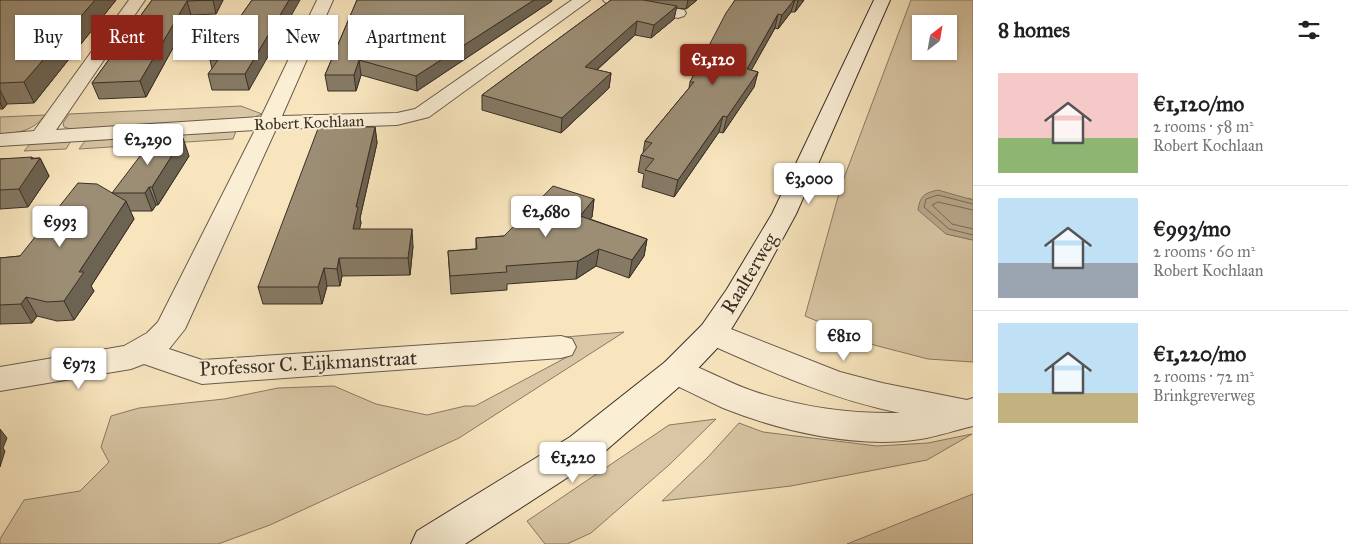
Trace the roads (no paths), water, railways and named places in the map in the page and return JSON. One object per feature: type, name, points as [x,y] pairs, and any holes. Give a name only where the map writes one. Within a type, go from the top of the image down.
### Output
[{"type":"street","points":[[41,137],[137,0]]},
{"type":"street","points":[[0,379],[131,357],[143,352],[170,329],[299,60],[325,0]]},
{"type":"street","name":"Robert Kochlaan","points":[[0,140],[268,123],[397,119],[422,113],[582,0]]},
{"type":"street","points":[[611,0],[678,13]]},
{"type":"street","name":"Raalterweg","points":[[431,544],[501,498],[583,448],[676,371],[713,333],[738,295],[784,214],[882,0]]},
{"type":"street","points":[[713,333],[773,360],[837,384],[877,395],[971,413]]},
{"type":"street","name":"Professor C. Eijkmanstraat","points":[[143,352],[202,372],[561,347]]},
{"type":"street","points":[[676,371],[744,402],[795,415],[853,426],[921,425],[971,413]]},
{"type":"water","points":[[938,190],[973,200],[973,240],[946,234],[918,210],[920,201],[924,196],[929,192]]}]
